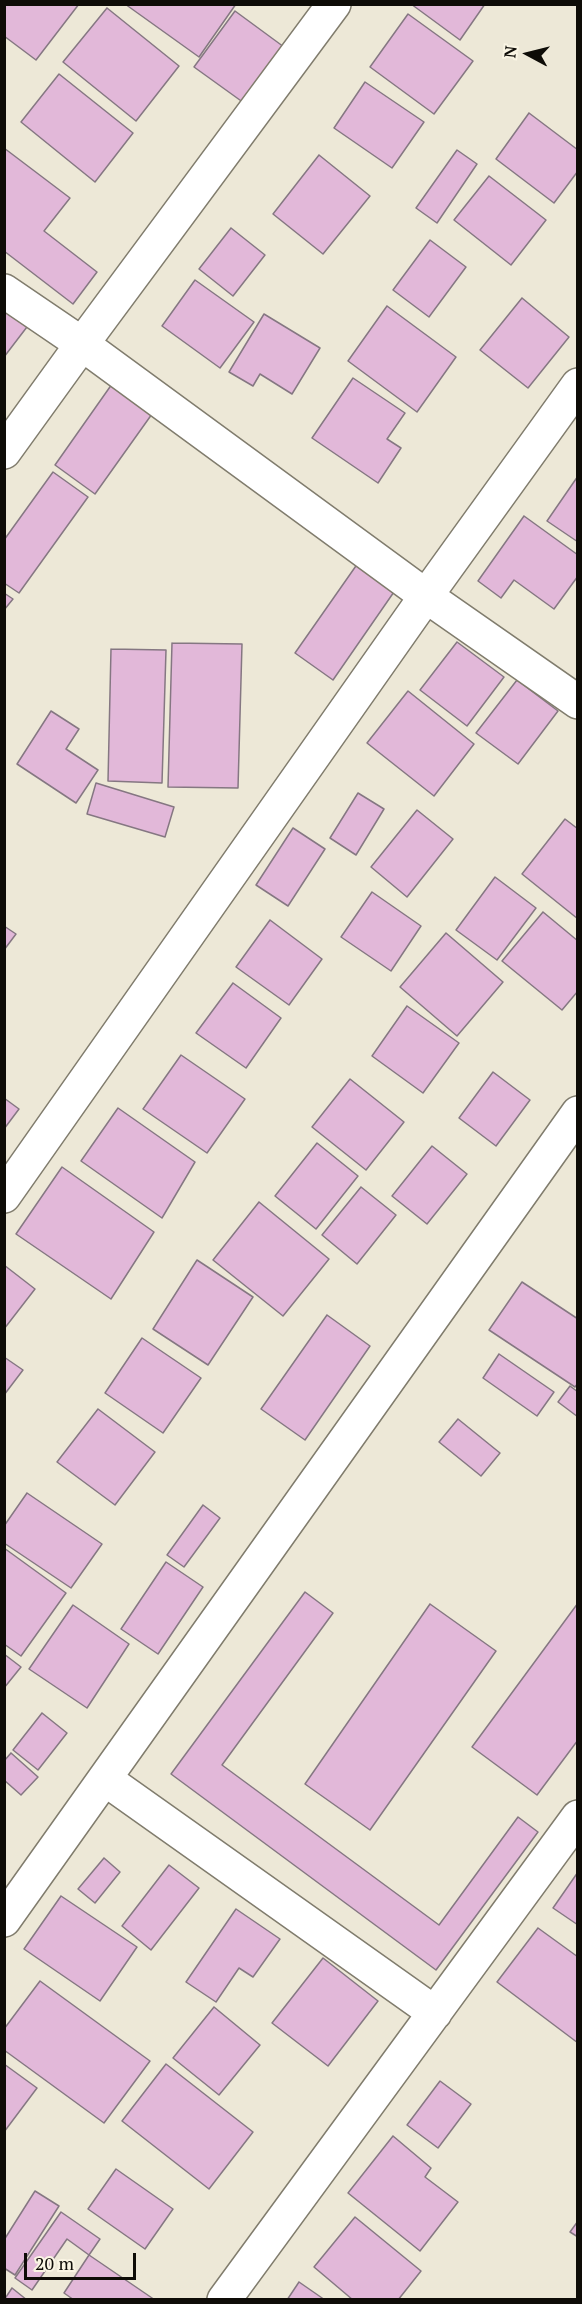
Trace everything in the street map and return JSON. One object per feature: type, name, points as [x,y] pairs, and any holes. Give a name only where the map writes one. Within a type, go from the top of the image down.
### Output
[{"type":"street","points":[[4,452],[334,4]]},
{"type":"street","points":[[4,291],[82,344],[426,596],[578,702]]},
{"type":"street","points":[[4,1196],[426,596],[578,385]]},
{"type":"street","points":[[4,1920],[578,1113]]},
{"type":"street","points":[[105,1779],[435,2013]]},
{"type":"street","points":[[224,2300],[578,1817]]},
{"type":"building","points":[[4,4],[79,4],[36,60],[4,36]]},
{"type":"building","points":[[125,4],[236,4],[199,57]]},
{"type":"building","points":[[411,4],[485,4],[460,40]]},
{"type":"building","points":[[107,8],[179,66],[136,121],[63,62]]},
{"type":"building","points":[[235,11],[284,47],[244,103],[194,67]]},
{"type":"building","points":[[408,14],[473,61],[434,114],[370,67]]},
{"type":"building","points":[[59,74],[133,133],[95,182],[21,122]]},
{"type":"building","points":[[365,82],[424,122],[392,168],[334,128]]},
{"type":"building","points":[[529,113],[578,150],[578,171],[554,203],[496,159]]},
{"type":"building","points":[[4,148],[70,198],[44,231],[97,272],[73,304],[4,251]]},
{"type":"building","points":[[457,150],[477,164],[437,223],[416,208]]},
{"type":"building","points":[[319,155],[370,196],[323,254],[273,214]]},
{"type":"building","points":[[489,176],[546,220],[511,265],[454,220]]},
{"type":"building","points":[[231,228],[265,255],[233,296],[199,269]]},
{"type":"building","points":[[430,240],[466,267],[429,317],[393,290]]},
{"type":"building","points":[[195,280],[254,322],[220,368],[162,326]]},
{"type":"building","points":[[522,298],[569,337],[528,388],[480,350]]},
{"type":"building","points":[[4,304],[30,323],[4,357]]},
{"type":"building","points":[[387,306],[456,357],[417,412],[348,361]]},
{"type":"building","points":[[264,314],[320,348],[292,394],[260,374],[253,386],[229,372]]},
{"type":"building","points":[[353,378],[405,413],[387,439],[401,448],[378,483],[312,438]]},
{"type":"building","points":[[112,384],[152,414],[95,494],[55,465]]},
{"type":"building","points":[[53,472],[88,497],[19,593],[4,583],[4,540]]},
{"type":"building","points":[[578,476],[578,542],[547,521]]},
{"type":"building","points":[[524,516],[578,555],[578,576],[554,609],[514,580],[501,598],[478,581]]},
{"type":"building","points":[[358,563],[396,589],[333,680],[295,653]]},
{"type":"building","points":[[4,593],[13,599],[4,610]]},
{"type":"building","points":[[457,642],[504,677],[467,726],[420,690]]},
{"type":"building","points":[[172,643],[242,644],[238,788],[168,787]]},
{"type":"building","points":[[111,649],[166,650],[162,783],[108,781]]},
{"type":"building","points":[[517,680],[558,711],[518,764],[476,733]]},
{"type":"building","points":[[408,691],[474,744],[434,796],[367,743]]},
{"type":"building","points":[[51,711],[79,729],[66,749],[98,770],[76,803],[17,764]]},
{"type":"building","points":[[96,783],[174,807],[165,837],[87,814]]},
{"type":"building","points":[[358,793],[384,809],[356,855],[330,838]]},
{"type":"building","points":[[417,810],[453,839],[407,897],[371,867]]},
{"type":"building","points":[[565,819],[578,829],[578,919],[522,874]]},
{"type":"building","points":[[293,828],[325,849],[288,906],[256,885]]},
{"type":"building","points":[[495,877],[536,908],[497,960],[456,930]]},
{"type":"building","points":[[372,892],[421,926],[391,971],[341,937]]},
{"type":"building","points":[[543,912],[578,941],[578,991],[562,1010],[502,961]]},
{"type":"building","points":[[270,920],[322,959],[289,1005],[236,967]]},
{"type":"building","points":[[4,926],[16,934],[4,950]]},
{"type":"building","points":[[446,933],[503,982],[457,1036],[400,987]]},
{"type":"building","points":[[233,983],[281,1018],[246,1068],[196,1033]]},
{"type":"building","points":[[407,1006],[459,1043],[423,1093],[372,1056]]},
{"type":"building","points":[[181,1055],[245,1099],[207,1153],[143,1109]]},
{"type":"building","points":[[493,1072],[530,1100],[496,1146],[459,1118]]},
{"type":"building","points":[[350,1079],[404,1122],[366,1170],[312,1127]]},
{"type":"building","points":[[4,1098],[19,1109],[4,1129]]},
{"type":"building","points":[[118,1108],[195,1162],[162,1218],[81,1161]]},
{"type":"building","points":[[317,1143],[358,1176],[316,1229],[275,1196]]},
{"type":"building","points":[[432,1146],[467,1174],[427,1224],[392,1196]]},
{"type":"building","points":[[62,1167],[154,1232],[111,1299],[16,1234]]},
{"type":"building","points":[[361,1187],[396,1215],[357,1264],[322,1235]]},
{"type":"building","points":[[259,1202],[329,1259],[283,1316],[213,1260]]},
{"type":"building","points":[[197,1260],[253,1297],[208,1365],[153,1329]]},
{"type":"building","points":[[4,1265],[35,1289],[4,1329]]},
{"type":"building","points":[[522,1282],[578,1319],[578,1383],[575,1387],[489,1330]]},
{"type":"building","points":[[327,1315],[370,1346],[305,1440],[261,1409]]},
{"type":"building","points":[[142,1338],[201,1378],[163,1433],[105,1393]]},
{"type":"building","points":[[499,1354],[554,1392],[537,1416],[483,1378]]},
{"type":"building","points":[[4,1357],[23,1370],[4,1395]]},
{"type":"building","points":[[570,1386],[578,1392],[578,1417],[558,1402]]},
{"type":"building","points":[[98,1409],[155,1452],[115,1505],[57,1462]]},
{"type":"building","points":[[458,1419],[500,1453],[481,1476],[439,1442]]},
{"type":"building","points":[[27,1493],[102,1544],[71,1588],[4,1543],[4,1526]]},
{"type":"building","points":[[203,1505],[220,1518],[184,1567],[167,1555]]},
{"type":"building","points":[[4,1548],[66,1593],[21,1656],[4,1644]]},
{"type":"building","points":[[166,1562],[203,1587],[158,1654],[121,1629]]},
{"type":"building","points":[[305,1592],[333,1613],[222,1765],[439,1925],[518,1817],[538,1832],[436,1970],[171,1774]]},
{"type":"building","points":[[578,1603],[578,1740],[537,1795],[472,1747]]},
{"type":"building","points":[[430,1604],[496,1651],[370,1830],[305,1784]]},
{"type":"building","points":[[73,1605],[129,1644],[87,1708],[29,1669]]},
{"type":"building","points":[[4,1654],[21,1667],[4,1688]]},
{"type":"building","points":[[42,1713],[67,1733],[38,1770],[13,1750]]},
{"type":"building","points":[[11,1753],[38,1777],[21,1795],[4,1780],[4,1761]]},
{"type":"building","points":[[104,1858],[120,1872],[95,1903],[78,1889]]},
{"type":"building","points":[[169,1865],[199,1888],[151,1950],[122,1926]]},
{"type":"building","points":[[578,1872],[578,1925],[553,1908]]},
{"type":"building","points":[[61,1896],[137,1947],[100,2001],[24,1949]]},
{"type":"building","points":[[236,1909],[280,1939],[253,1977],[239,1968],[216,2002],[186,1982]]},
{"type":"building","points":[[538,1928],[578,1957],[578,2043],[497,1982]]},
{"type":"building","points":[[323,1958],[378,2001],[328,2066],[272,2023]]},
{"type":"building","points":[[40,1981],[150,2061],[104,2123],[4,2050],[4,2029]]},
{"type":"building","points":[[214,2007],[260,2045],[219,2095],[173,2058]]},
{"type":"building","points":[[4,2064],[37,2088],[4,2132]]},
{"type":"building","points":[[166,2064],[253,2132],[209,2189],[122,2121]]},
{"type":"building","points":[[440,2081],[471,2104],[438,2148],[407,2125]]},
{"type":"building","points":[[393,2136],[431,2168],[425,2177],[458,2202],[420,2251],[348,2193]]},
{"type":"building","points":[[116,2169],[173,2209],[145,2249],[88,2209]]},
{"type":"building","points":[[35,2191],[59,2206],[15,2275],[4,2268],[4,2240]]},
{"type":"building","points":[[61,2212],[100,2239],[89,2255],[67,2239],[32,2290],[15,2278]]},
{"type":"building","points":[[355,2217],[421,2271],[398,2300],[353,2300],[314,2267]]},
{"type":"building","points":[[578,2221],[578,2237],[570,2232]]},
{"type":"building","points":[[89,2255],[155,2300],[74,2300],[64,2293]]},
{"type":"building","points":[[299,2282],[325,2300],[287,2300]]},
{"type":"building","points":[[12,2288],[27,2300],[4,2300]]}]
